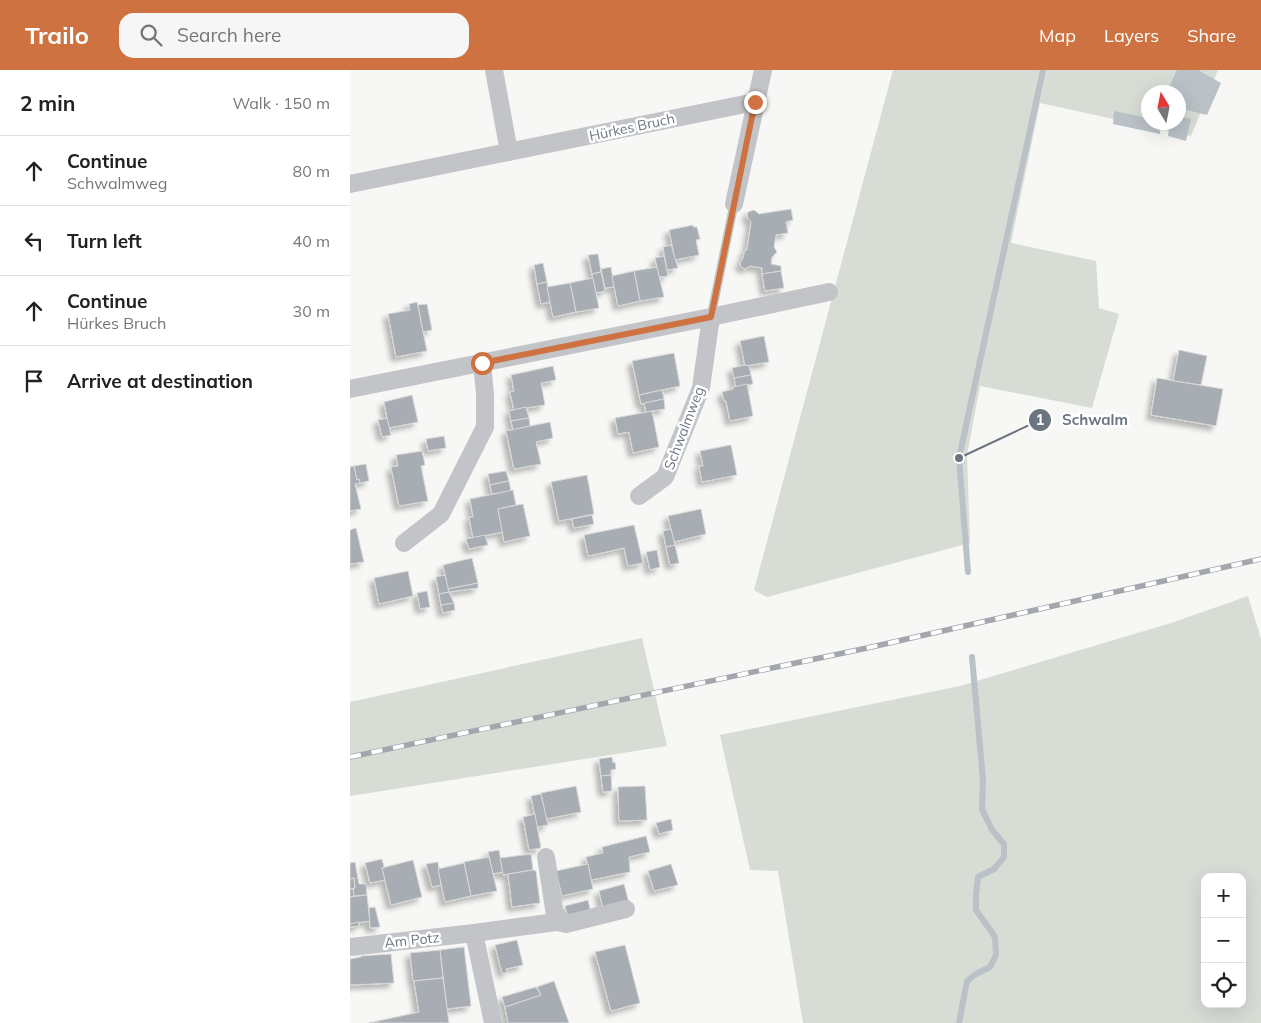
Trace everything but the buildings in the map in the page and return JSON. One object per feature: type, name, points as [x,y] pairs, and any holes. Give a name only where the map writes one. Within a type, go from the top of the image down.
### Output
[{"type":"street","points":[[494,70],[509,152]]},
{"type":"street","points":[[734,204],[763,70]]},
{"type":"street","name":"Hürkes Bruch","points":[[350,184],[755,102]]},
{"type":"street","points":[[350,389],[829,292]]},
{"type":"street","name":"Schwalmweg","points":[[639,496],[665,477],[701,388],[711,317]]},
{"type":"street","points":[[404,543],[441,514],[485,427],[485,394],[482,363]]},
{"type":"street","points":[[546,857],[556,922]]},
{"type":"street","name":"Am Potz","points":[[350,947],[556,922],[566,924],[626,909]]},
{"type":"street","points":[[474,933],[492,1023]]},
{"type":"lane","points":[[711,317],[734,204]]},
{"type":"shaded area","points":[[893,70],[1218,70],[1191,136],[1164,130],[1186,130],[1186,85],[1141,85],[1141,125],[1040,103],[1011,243],[1096,261],[1099,308],[1119,314],[1092,408],[980,386],[967,455],[970,543],[767,597],[754,590]]},
{"type":"shaded area","points":[[1177,70],[1198,70],[1221,83],[1207,115],[1186,110],[1186,85],[1170,85]]},
{"type":"shaded area","points":[[1114,111],[1141,117],[1141,130],[1113,124]]},
{"type":"shaded area","points":[[1186,118],[1191,119],[1186,141],[1168,136],[1169,130],[1186,130]]},
{"type":"shaded area","points":[[1141,130],[1160,130],[1160,134]]},
{"type":"shaded area","points":[[1248,596],[1261,639],[1261,1023],[803,1023],[778,871],[750,870],[720,735],[960,686],[1171,623]]},
{"type":"shaded area","points":[[642,638],[667,746],[350,796],[350,702]]},
{"type":"waterway","points":[[968,572],[959,458],[1043,70]]},
{"type":"waterway","points":[[959,1023],[967,981],[990,967],[996,955],[995,937],[976,910],[978,877],[994,869],[1004,857],[1004,844],[992,830],[982,809],[983,780],[972,657]]},
{"type":"railway","points":[[350,757],[867,648],[1261,559]]},
{"type":"place","name":"Schwalm","points":[[959,458]]},
{"type":"route","points":[[482,363],[711,317],[755,102]]}]
